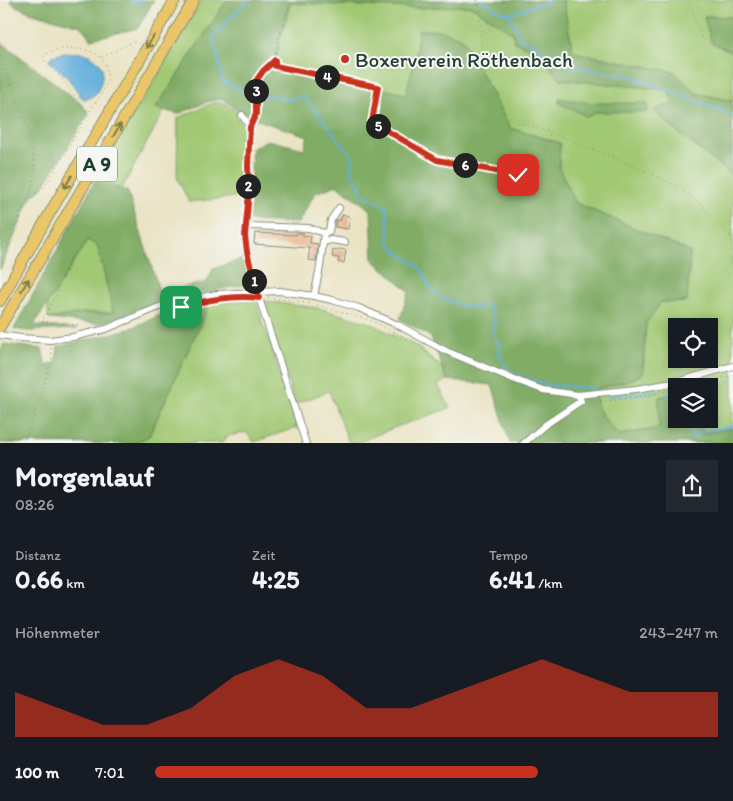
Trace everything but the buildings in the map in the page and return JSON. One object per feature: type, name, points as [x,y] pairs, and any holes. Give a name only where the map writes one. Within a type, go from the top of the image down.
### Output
[{"type":"highway","name":"A 9","points":[[0,301],[175,0]]},
{"type":"highway","name":"A 9","points":[[0,327],[194,0]]},
{"type":"street","points":[[242,115],[250,127],[249,192],[245,236],[247,252],[257,291],[306,443]]},
{"type":"street","points":[[324,233],[329,230],[331,220],[339,208]]},
{"type":"street","points":[[246,226],[309,228],[324,233]]},
{"type":"street","points":[[314,296],[324,233]]},
{"type":"street","points":[[323,242],[331,240],[345,242]]},
{"type":"street","points":[[0,335],[50,340],[72,337],[106,329],[159,307],[192,299],[217,294],[280,291],[314,296],[347,304],[377,316],[446,351],[543,390],[578,395],[636,389],[673,383],[733,366]]},
{"type":"street","points":[[525,443],[545,425],[581,401],[578,395]]},
{"type":"path","points":[[292,0],[279,37],[275,66],[378,87],[372,122],[437,160],[518,175],[542,163],[550,132]]},
{"type":"path","points":[[477,0],[480,12],[482,59],[490,91],[514,121],[550,132],[648,172],[682,189],[699,203],[733,240]]},
{"type":"path","points":[[692,8],[703,40],[733,53]]},
{"type":"path","points":[[101,57],[135,41]]},
{"type":"path","points":[[30,194],[35,194],[44,187],[103,90],[107,79],[106,64],[101,57],[92,52],[76,49],[51,51],[43,57],[44,60],[89,113]]},
{"type":"path","points":[[0,56],[28,132],[34,168],[34,179],[30,194],[16,226],[0,240]]},
{"type":"path","points":[[250,127],[256,114],[256,81],[263,71],[275,60]]},
{"type":"path","points":[[58,291],[42,322],[92,326]]},
{"type":"path","points":[[23,443],[52,360],[51,346]]},
{"type":"path","points":[[718,379],[733,375]]},
{"type":"path","points":[[34,416],[45,443]]},
{"type":"green space","points":[[10,0],[154,0],[138,28],[91,39],[81,26],[29,12],[14,5]]},
{"type":"green space","points":[[202,0],[227,0],[156,108],[164,111],[121,190],[97,177]]},
{"type":"green space","points":[[227,0],[563,0],[573,52],[675,72],[696,93],[732,101],[733,176],[654,111],[673,103],[668,90],[560,79],[538,52],[514,42],[513,33],[471,6],[415,8],[290,3],[273,67],[406,94],[416,54],[418,30],[440,30],[462,38],[510,128],[560,143],[559,168],[576,203],[690,252],[687,302],[661,302],[646,323],[643,373],[633,379],[597,389],[597,404],[602,415],[619,435],[659,428],[659,397],[668,395],[668,428],[702,428],[702,434],[733,428],[733,443],[510,443],[492,385],[447,380],[431,337],[400,319],[409,291],[373,260],[371,210],[337,185],[315,193],[298,223],[249,221],[252,149],[267,140],[304,149],[308,136],[263,122],[238,111],[223,99],[209,101],[178,114],[156,108]]},
{"type":"green space","points":[[563,0],[733,0],[733,17],[705,16],[711,42],[733,53],[733,102],[696,93],[675,72],[573,52]]},
{"type":"green space","points":[[290,3],[415,8],[471,6],[513,33],[515,42],[538,52],[560,79],[668,90],[673,103],[655,111],[669,125],[733,176],[733,428],[702,434],[702,428],[718,428],[718,378],[668,378],[668,395],[659,397],[659,428],[619,435],[602,415],[597,404],[597,389],[633,379],[643,373],[646,323],[661,302],[687,302],[690,252],[576,203],[558,168],[560,143],[510,128],[462,38],[418,31],[416,54],[406,94],[273,67]]},
{"type":"green space","points":[[704,16],[733,17],[733,53],[711,42]]},
{"type":"green space","points":[[0,41],[79,102],[89,113],[42,188],[31,197],[0,270]]},
{"type":"green space","points":[[559,98],[591,103],[647,103],[648,112],[596,112],[588,117],[559,103]]},
{"type":"green space","points":[[213,103],[224,103],[235,111],[242,126],[245,196],[189,202],[177,178],[178,118]]},
{"type":"green space","points":[[97,177],[121,190],[127,190],[160,293],[207,282],[213,269],[245,258],[248,284],[163,300],[98,324],[49,319],[82,313],[113,313],[98,247],[88,240],[34,325],[77,329],[28,331],[14,329]]},
{"type":"green space","points":[[88,240],[98,246],[113,313],[82,313],[49,319],[47,304]]},
{"type":"green space","points":[[255,300],[298,427],[254,442],[246,432],[228,436],[222,443],[134,443],[149,436],[209,305],[213,303]]},
{"type":"green space","points":[[263,301],[318,308],[370,323],[417,347],[442,368],[447,380],[438,385],[450,408],[357,443],[349,443],[329,391],[295,404]]},
{"type":"green space","points":[[209,305],[149,436],[134,443],[0,443],[0,351],[4,344],[42,349],[46,366],[56,363],[58,347],[129,329],[169,311]]},
{"type":"water","points":[[64,53],[84,53],[92,57],[102,68],[99,88],[90,98],[82,98],[67,77],[49,60],[52,56]]},
{"type":"waterway","points":[[131,0],[142,3]]},
{"type":"waterway","points":[[248,0],[213,36],[223,81],[255,98]]},
{"type":"waterway","points":[[481,0],[499,11],[507,13],[521,39],[569,65],[636,78],[733,115]]},
{"type":"waterway","points":[[507,13],[517,12],[535,5],[543,5],[549,0]]},
{"type":"waterway","points":[[257,98],[273,95],[289,100],[304,96],[354,159],[350,170],[360,186],[361,193],[386,207],[389,240],[394,249],[418,266],[435,293],[454,303],[469,307],[486,305],[491,311],[494,319],[493,334],[501,348],[498,353],[509,372],[547,385],[594,388]]},
{"type":"waterway","points":[[608,397],[659,391]]},
{"type":"waterway","points":[[689,428],[692,437],[695,438],[699,432],[733,426]]},
{"type":"place","name":"Boxerverein Röthenbach","points":[[345,59]]},
{"type":"route","points":[[181,307],[209,300],[243,296],[259,298],[247,252],[245,236],[249,192],[250,127],[256,114],[256,81],[263,71],[275,60],[275,66],[378,87],[372,122],[437,160],[518,175]]}]
